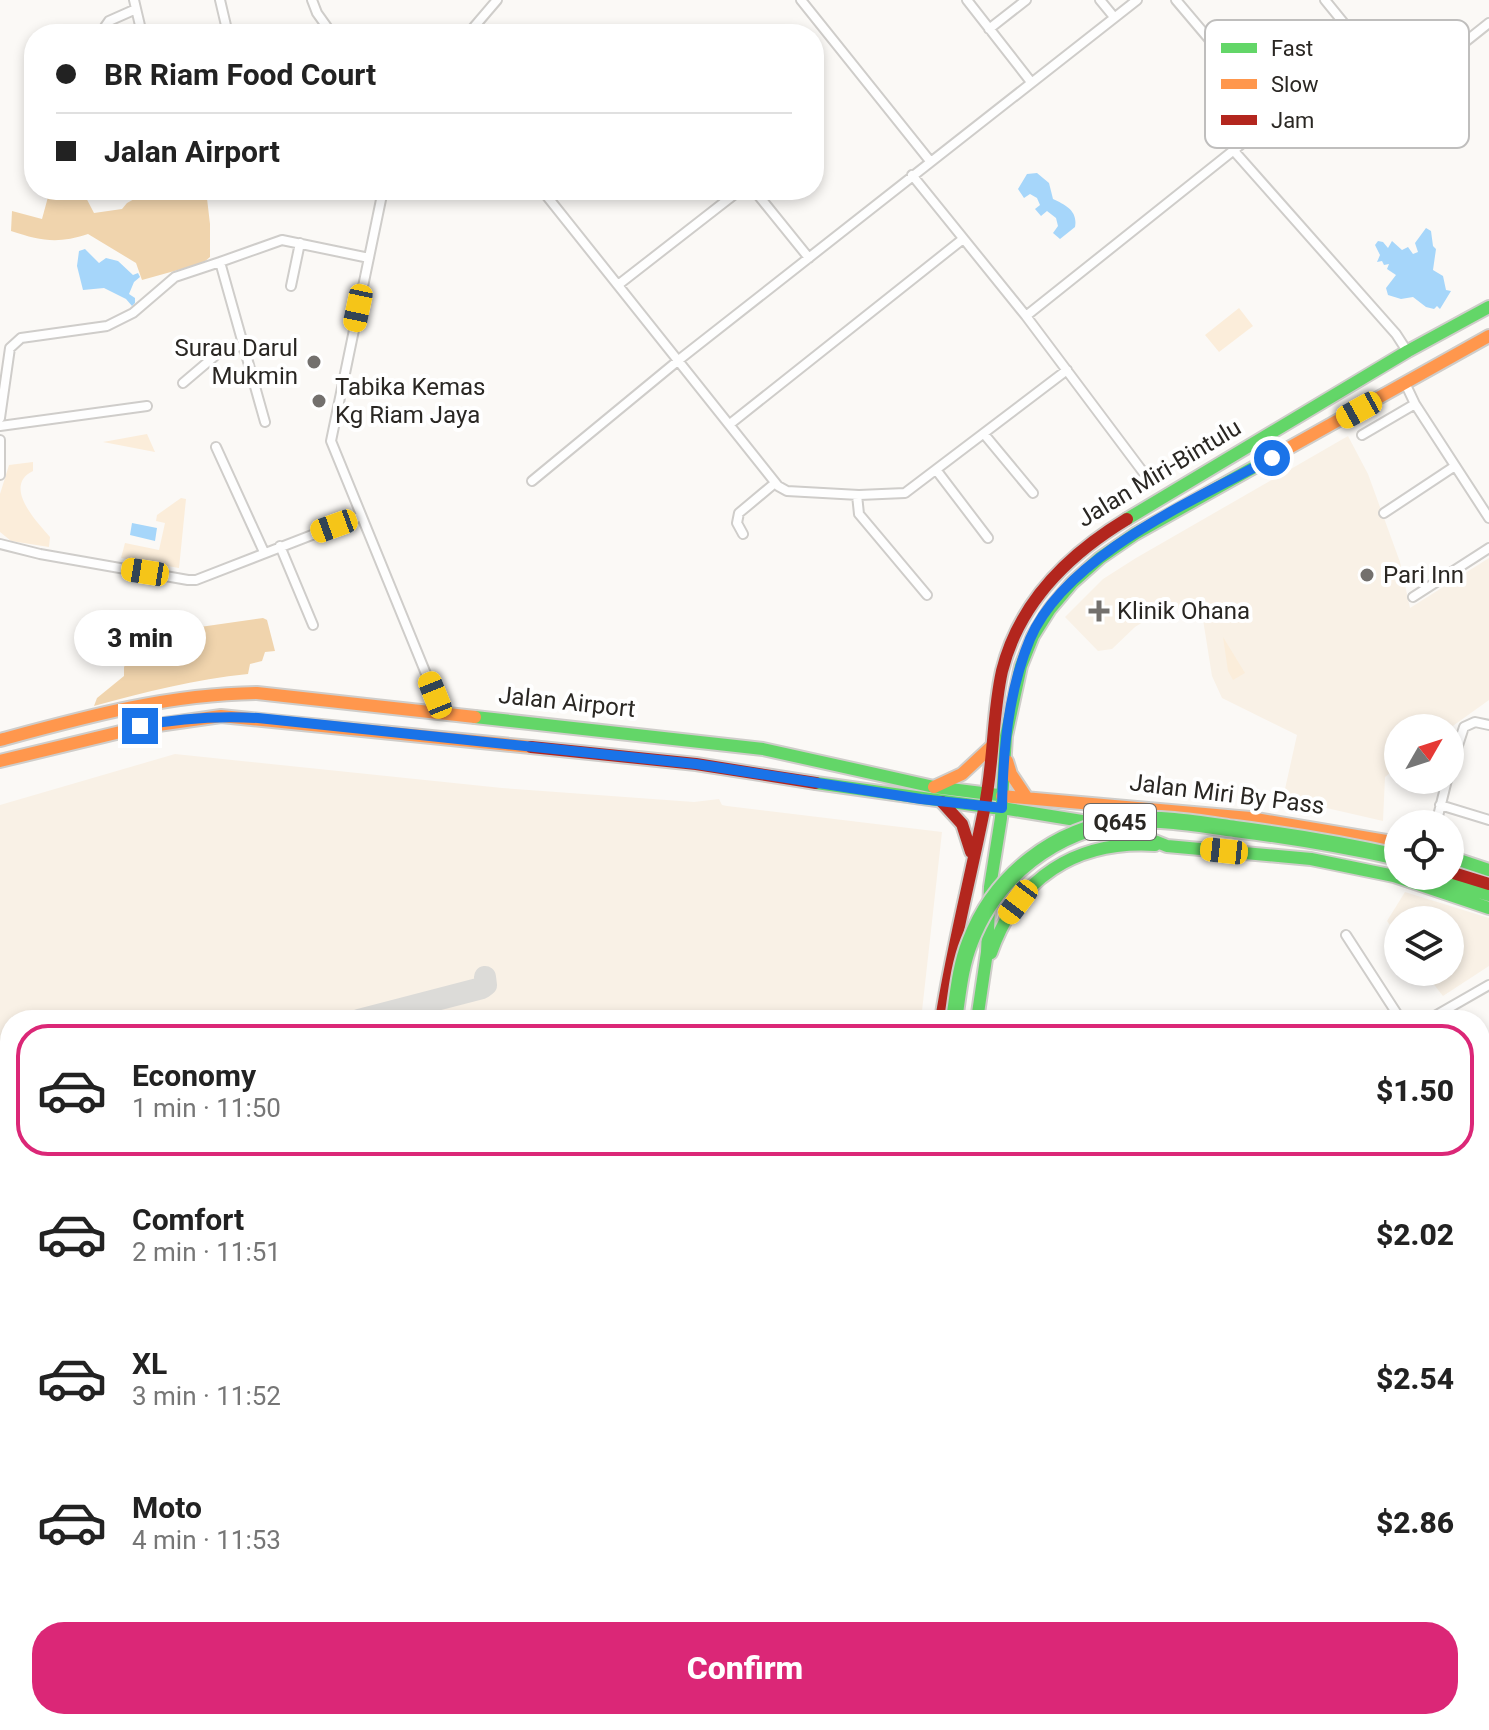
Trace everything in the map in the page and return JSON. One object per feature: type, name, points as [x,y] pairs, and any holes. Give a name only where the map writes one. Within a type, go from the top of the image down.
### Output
[{"type":"main road","name":"Jalan Miri-Bintulu","points":[[979,1010],[989,939],[1002,672],[1013,636],[1034,601],[1054,574],[1092,540],[1408,351],[1489,307]]},
{"type":"main road","name":"Jalan Miri-Bintulu","points":[[998,749],[1031,638],[1046,612],[1068,585],[1106,552],[1489,336]]},
{"type":"main road","points":[[1408,351],[1426,366],[1439,366]]},
{"type":"main road","points":[[1402,387],[1408,351]]},
{"type":"main road","name":"Jalan Airport","points":[[0,740],[167,699],[200,693],[257,693],[763,749],[938,794]]},
{"type":"main road","points":[[442,713],[451,730],[467,740]]},
{"type":"main road","name":"Jalan Airport","points":[[0,761],[155,723],[221,716],[721,767],[994,801]]},
{"type":"main road","points":[[972,861],[968,833],[938,794],[998,749],[1027,798]]},
{"type":"main road","name":"Jalan Miri By Pass","points":[[994,801],[1027,798],[1208,813],[1384,840]]},
{"type":"main road","name":"Jalan Miri-Bintulu","points":[[943,1010],[972,861],[994,801]]},
{"type":"main road","name":"Jalan Miri By Pass","points":[[994,801],[1137,834],[1167,846],[1311,859],[1394,876],[1489,908]]},
{"type":"main road","name":"Q645","points":[[956,1010],[970,942],[981,916],[1022,865],[1044,849],[1074,834],[1120,822],[1167,821],[1289,835],[1384,854]]},
{"type":"main road","name":"Q645","points":[[967,1010],[974,962],[984,933],[1006,897],[1048,858],[1089,838],[1131,831],[1171,832],[1292,846],[1384,864]]},
{"type":"main road","points":[[984,981],[993,946],[1008,916],[1028,889],[1051,870],[1094,849],[1114,845],[1167,846]]},
{"type":"main road","points":[[1464,862],[1489,870]]},
{"type":"main road","points":[[1464,876],[1489,884]]},
{"type":"main road","points":[[1464,888],[1489,895]]},
{"type":"street","points":[[220,0],[226,24]]},
{"type":"street","points":[[312,0],[325,24]]},
{"type":"street","points":[[477,24],[497,0]]},
{"type":"street","points":[[801,0],[820,24]]},
{"type":"street","points":[[967,0],[1031,82]]},
{"type":"street","points":[[989,29],[1026,0]]},
{"type":"street","points":[[1100,0],[1114,17]]},
{"type":"street","points":[[532,481],[680,359],[1137,0]]},
{"type":"street","points":[[1176,0],[1205,34]]},
{"type":"street","points":[[1325,0],[1341,20]]},
{"type":"street","points":[[107,24],[135,4],[140,24]]},
{"type":"street","points":[[1469,39],[1489,23]]},
{"type":"street","points":[[824,29],[930,161]]},
{"type":"street","points":[[1026,316],[1238,148]]},
{"type":"street","points":[[1234,151],[1408,351]]},
{"type":"street","points":[[912,175],[1026,316],[1143,472]]},
{"type":"street","points":[[381,200],[331,437],[341,469],[442,713]]},
{"type":"street","points":[[550,200],[680,359],[775,483],[787,491],[857,495],[905,493],[1067,370]]},
{"type":"street","points":[[618,285],[727,200]]},
{"type":"street","points":[[762,200],[809,258]]},
{"type":"street","points":[[730,424],[963,239]]},
{"type":"street","points":[[0,418],[10,348],[21,338],[107,326],[120,321],[175,277],[282,240],[369,258]]},
{"type":"street","points":[[291,286],[300,243]]},
{"type":"street","points":[[220,262],[265,422]]},
{"type":"street","points":[[183,383],[216,355],[242,345]]},
{"type":"street","points":[[1402,387],[1489,518]]},
{"type":"street","points":[[1362,435],[1415,404]]},
{"type":"street","points":[[0,426],[147,406]]},
{"type":"street","points":[[984,434],[1033,493]]},
{"type":"street","points":[[0,440],[0,475]]},
{"type":"street","points":[[216,447],[264,552]]},
{"type":"street","points":[[1384,513],[1455,466]]},
{"type":"street","points":[[937,471],[988,538]]},
{"type":"street","points":[[743,534],[737,523],[739,513],[775,483]]},
{"type":"street","points":[[857,495],[859,514],[927,595]]},
{"type":"street","points":[[0,544],[188,580],[211,576],[264,552],[361,516]]},
{"type":"street","points":[[280,546],[313,625]]},
{"type":"street","points":[[1413,597],[1489,548]]},
{"type":"street","points":[[1464,727],[1475,722],[1489,725]]},
{"type":"street","points":[[1439,810],[1443,794]]},
{"type":"street","points":[[1440,805],[1489,820]]},
{"type":"street","points":[[1346,935],[1395,1010]]},
{"type":"street","points":[[1445,1010],[1489,985]]},
{"type":"shaded area","points":[[47,200],[87,200],[94,213],[122,209],[132,200],[207,200],[210,257],[203,263],[142,280],[136,263],[88,234],[50,240],[11,231],[12,211],[42,219]]},
{"type":"shaded area","points":[[1239,308],[1253,326],[1219,352],[1205,335]]},
{"type":"shaded area","points":[[147,434],[155,452],[103,442]]},
{"type":"shaded area","points":[[1348,436],[1368,474],[1400,562],[1410,608],[1489,558],[1489,700],[1464,718],[1464,714],[1384,714],[1383,821],[1283,798],[1297,735],[1222,698],[1212,676],[1201,607],[1164,609],[1135,627],[1112,649],[1098,651],[1065,617],[1103,579]]},
{"type":"shaded area","points":[[33,462],[33,471],[24,478],[21,486],[21,495],[50,537],[49,547],[11,541],[0,532],[0,494],[9,465]]},
{"type":"shaded area","points":[[181,498],[186,499],[179,568],[121,558],[125,543],[159,550],[165,523],[156,521],[157,515]]},
{"type":"shaded area","points":[[263,618],[267,620],[275,651],[265,652],[262,661],[250,664],[248,674],[190,683],[94,706],[97,698],[124,676],[124,667],[144,635]]},
{"type":"shaded area","points":[[1223,637],[1245,673],[1233,680],[1228,671]]},
{"type":"shaded area","points":[[175,754],[502,788],[694,802],[719,799],[722,805],[727,806],[942,832],[922,1010],[0,1010],[0,805]]},
{"type":"shaded area","points":[[1405,892],[1450,906],[1396,906]]},
{"type":"shaded area","points":[[1464,910],[1489,918],[1489,966],[1464,982]]},
{"type":"shaded area","points":[[1435,986],[1458,986],[1443,996]]},
{"type":"water","points":[[1037,173],[1049,183],[1053,199],[1066,206],[1075,217],[1075,227],[1060,239],[1053,233],[1058,226],[1056,218],[1047,211],[1041,216],[1035,209],[1040,205],[1037,198],[1030,194],[1024,198],[1018,189],[1027,174]]},
{"type":"water","points":[[1426,228],[1431,231],[1436,249],[1433,270],[1443,276],[1446,290],[1451,291],[1440,309],[1437,306],[1434,309],[1426,307],[1413,297],[1401,299],[1388,295],[1386,288],[1396,275],[1387,269],[1389,264],[1377,262],[1380,255],[1375,245],[1378,241],[1388,248],[1392,241],[1402,250],[1408,247],[1413,254],[1418,252],[1415,243]]},
{"type":"water","points":[[85,249],[99,263],[106,258],[118,261],[133,275],[138,273],[140,277],[129,294],[135,298],[132,306],[126,299],[104,288],[83,290],[77,266],[79,251]]},
{"type":"water","points":[[132,523],[157,528],[155,541],[130,535]]},
{"type":"taxiway","points":[[397,1010],[482,988],[486,985],[485,977]]},
{"type":"traffic: fast","points":[[1127,519],[1408,351],[1489,307]]},
{"type":"traffic: fast","points":[[978,1010],[987,952],[990,887],[1001,818],[1006,736],[1021,666],[1033,636],[1072,583],[1100,558],[1135,534],[1258,465]]},
{"type":"traffic: fast","points":[[475,717],[763,749],[934,787],[998,795]]},
{"type":"traffic: fast","points":[[816,783],[994,808]]},
{"type":"traffic: fast","points":[[1002,808],[1088,822],[1137,834],[1167,846],[1311,859],[1394,876],[1489,908]]},
{"type":"traffic: fast","points":[[956,1010],[970,942],[995,896],[1031,860],[1075,834],[1126,821],[1167,820],[1297,838],[1384,854]]},
{"type":"traffic: fast","points":[[991,953],[1016,904],[1053,869],[1075,857],[1100,849],[1155,845]]},
{"type":"traffic: fast","points":[[1464,862],[1489,870]]},
{"type":"traffic: fast","points":[[1464,888],[1489,895]]},
{"type":"traffic: slow","points":[[1258,465],[1489,336]]},
{"type":"traffic: slow","points":[[0,740],[127,708],[224,694],[257,693],[475,717]]},
{"type":"traffic: slow","points":[[0,761],[137,728],[221,716],[531,747]]},
{"type":"traffic: slow","points":[[934,787],[962,774],[992,746]]},
{"type":"traffic: slow","points":[[1007,761],[1011,774],[1027,798]]},
{"type":"traffic: slow","points":[[1002,796],[1250,818],[1384,841]]},
{"type":"traffic: jam","points":[[943,1010],[987,793],[999,688],[1010,646],[1021,623],[1049,582],[1085,548],[1127,519]]},
{"type":"traffic: jam","points":[[531,747],[696,764],[816,783]]},
{"type":"traffic: jam","points":[[942,802],[962,824],[971,852]]},
{"type":"traffic: jam","points":[[1464,876],[1489,884]]},
{"type":"place","name":"Surau Darul Mukmin","points":[[314,362]]},
{"type":"place","name":"Tabika Kemas Kg Riam Jaya","points":[[319,401]]},
{"type":"place","name":"Pari Inn","points":[[1367,575]]},
{"type":"place","name":"Klinik Ohana","points":[[1099,611]]},
{"type":"route","points":[[140,726],[169,720],[221,716],[258,718],[631,756],[1002,808],[1001,783],[1011,705],[1031,638],[1046,612],[1068,585],[1106,552],[1272,458]]}]
